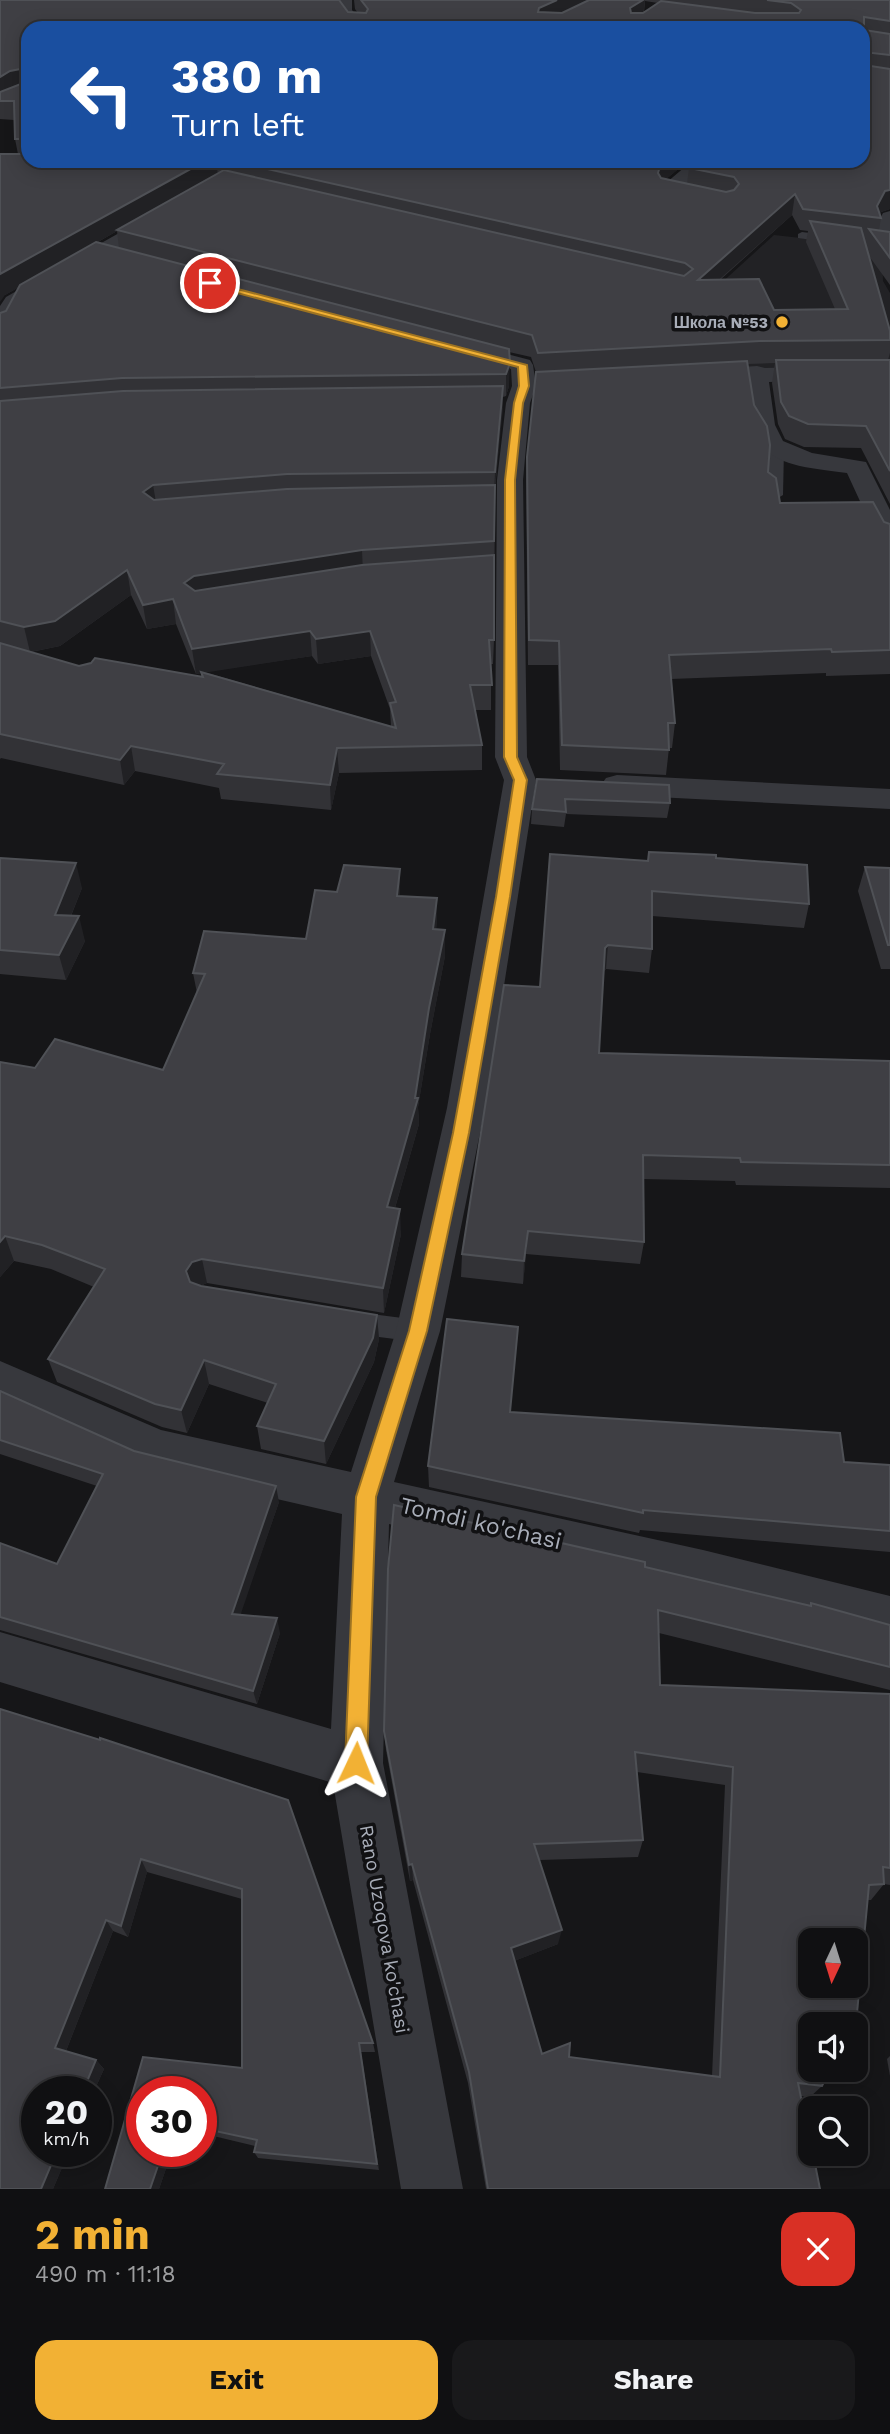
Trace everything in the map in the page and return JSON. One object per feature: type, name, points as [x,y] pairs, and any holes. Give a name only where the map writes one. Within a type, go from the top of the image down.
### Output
[{"type":"street","points":[[345,0],[345,11],[353,21]]},
{"type":"street","points":[[695,168],[667,192],[724,204]]},
{"type":"street","points":[[0,327],[13,301],[184,203]]},
{"type":"street","points":[[890,217],[885,228],[890,242]]},
{"type":"street","points":[[94,253],[119,259]]},
{"type":"street","name":"Rano Uzoqova ko'chasi","points":[[432,2189],[356,1763],[366,1497],[418,1331],[534,780],[511,757],[502,572],[503,503],[525,394],[522,365],[442,344]]},
{"type":"street","points":[[675,378],[757,373],[890,372]]},
{"type":"street","points":[[757,373],[768,439],[776,449],[830,464],[857,467],[890,538]]},
{"type":"street","points":[[589,783],[890,799]]},
{"type":"street","name":"Tomdi ko'chasi","points":[[0,1381],[156,1450],[703,1573],[890,1620]]},
{"type":"street","points":[[0,1657],[356,1763]]},
{"type":"lane","points":[[802,236],[890,247]]},
{"type":"lane","points":[[775,495],[776,449]]},
{"type":"lane","points":[[330,1320],[418,1331]]},
{"type":"shaded area","name":"Школа №53","points":[[774,235],[882,247],[883,281],[890,293],[890,368],[657,375],[718,286]]},
{"type":"building","points":[[0,0],[339,0],[348,12],[366,13],[368,9],[361,0],[557,0],[539,8],[538,12],[562,13],[589,0],[643,0],[630,8],[631,13],[643,13],[661,1],[755,13],[799,13],[801,10],[791,3],[767,0],[890,0],[890,21],[864,17],[864,21],[21,21],[21,69],[0,77]]},
{"type":"building","points":[[870,31],[890,34],[890,55],[870,53]]},
{"type":"building","points":[[870,66],[890,69],[890,190],[885,191],[877,206],[881,218],[803,209],[795,194],[698,280],[759,279],[774,310],[848,309],[810,221],[861,228],[890,331],[890,340],[760,341],[538,353],[532,335],[117,230],[224,170],[684,276],[693,269],[685,263],[263,168],[659,168],[658,173],[661,178],[726,192],[734,190],[739,184],[734,177],[689,168],[870,168]]},
{"type":"building","points":[[21,84],[21,139],[15,139],[14,101],[0,101],[0,92]]},
{"type":"building","points":[[0,154],[21,154],[21,168],[192,168],[0,274]]},
{"type":"building","points":[[869,229],[890,232],[890,258]]},
{"type":"building","points":[[96,242],[509,349],[510,363],[506,374],[122,378],[0,388],[0,313],[6,311],[20,285]]},
{"type":"building","points":[[776,360],[890,360],[890,471],[866,426],[808,424],[789,416],[781,402]]},
{"type":"building","points":[[747,361],[754,405],[767,426],[770,445],[768,472],[776,478],[780,503],[873,502],[884,522],[890,524],[890,650],[832,652],[831,649],[669,655],[675,723],[668,723],[669,750],[562,745],[559,641],[529,640],[527,457],[536,372]]},
{"type":"building","points":[[503,386],[495,472],[287,474],[153,485],[143,492],[154,500],[287,489],[495,485],[494,541],[362,550],[194,576],[184,583],[195,591],[362,565],[494,555],[494,640],[489,640],[492,685],[470,685],[482,745],[337,748],[330,785],[217,774],[224,764],[131,746],[120,760],[0,734],[0,643],[79,666],[91,663],[95,658],[203,677],[201,672],[396,728],[390,703],[396,702],[370,631],[316,639],[310,631],[192,649],[173,599],[143,605],[127,570],[55,621],[24,627],[0,621],[0,401],[123,391]]},
{"type":"building","points":[[537,779],[669,785],[670,803],[565,799],[566,812],[532,809]]},
{"type":"building","points":[[649,852],[716,855],[716,858],[807,865],[809,904],[652,891],[652,949],[608,945],[605,948],[599,1053],[890,1061],[890,1165],[741,1162],[740,1158],[643,1155],[644,1242],[528,1231],[524,1261],[462,1254],[504,985],[540,987],[550,854],[648,861]]},
{"type":"building","points":[[0,858],[76,863],[55,915],[79,916],[59,955],[0,950]]},
{"type":"building","points":[[344,865],[400,869],[397,896],[437,898],[433,929],[445,930],[429,1008],[415,1098],[418,1098],[387,1207],[400,1209],[383,1288],[202,1259],[192,1262],[186,1271],[190,1282],[201,1286],[377,1315],[373,1338],[324,1441],[257,1426],[276,1384],[204,1360],[181,1410],[155,1404],[48,1359],[105,1269],[42,1245],[5,1236],[0,1242],[0,1062],[35,1068],[55,1039],[163,1070],[205,974],[193,973],[204,931],[306,939],[315,890],[337,892]]},
{"type":"building","points":[[865,867],[890,868],[890,945],[888,945]]},
{"type":"building","points":[[447,1319],[518,1327],[510,1412],[840,1433],[844,1462],[890,1465],[890,1531],[643,1510],[643,1513],[428,1466]]},
{"type":"building","points":[[0,1391],[134,1451],[276,1486],[232,1614],[277,1618],[253,1691],[0,1617],[0,1543],[57,1564],[103,1474],[0,1440]]},
{"type":"building","points":[[394,1505],[645,1562],[645,1567],[811,1606],[811,1603],[890,1625],[890,1667],[658,1610],[660,1685],[890,1694],[890,1868],[883,1867],[884,1884],[869,1885],[865,1928],[798,1928],[798,1998],[858,1998],[857,2012],[798,2012],[798,2082],[824,2082],[822,2086],[798,2083],[801,2096],[798,2096],[798,2166],[815,2166],[820,2189],[488,2189],[469,2072],[412,1864],[409,1865],[384,1731],[388,1569]],"holes":[[[635,1752],[733,1767],[720,2077],[569,2057],[570,2043],[542,2054],[511,1948],[562,1930],[534,1844],[643,1840]]]},
{"type":"building","points":[[0,1709],[100,1738],[288,1800],[373,2043],[359,2043],[377,2164],[254,2152],[257,2140],[217,2131],[217,2076],[138,2076],[143,2057],[242,2068],[242,1889],[141,1859],[121,1926],[106,1920],[55,2048],[96,2060],[89,2076],[21,2076],[21,2167],[50,2167],[41,2189],[0,2189]]},
{"type":"building","points":[[126,2116],[126,2167],[158,2167],[150,2189],[105,2189]]},
{"type":"place","name":"Школа №53","points":[[782,322]]},
{"type":"route","points":[[210,283],[522,365],[524,386],[518,403],[510,480],[508,586],[511,757],[520,780],[503,897],[461,1133],[418,1331],[366,1497],[356,1763]]}]
